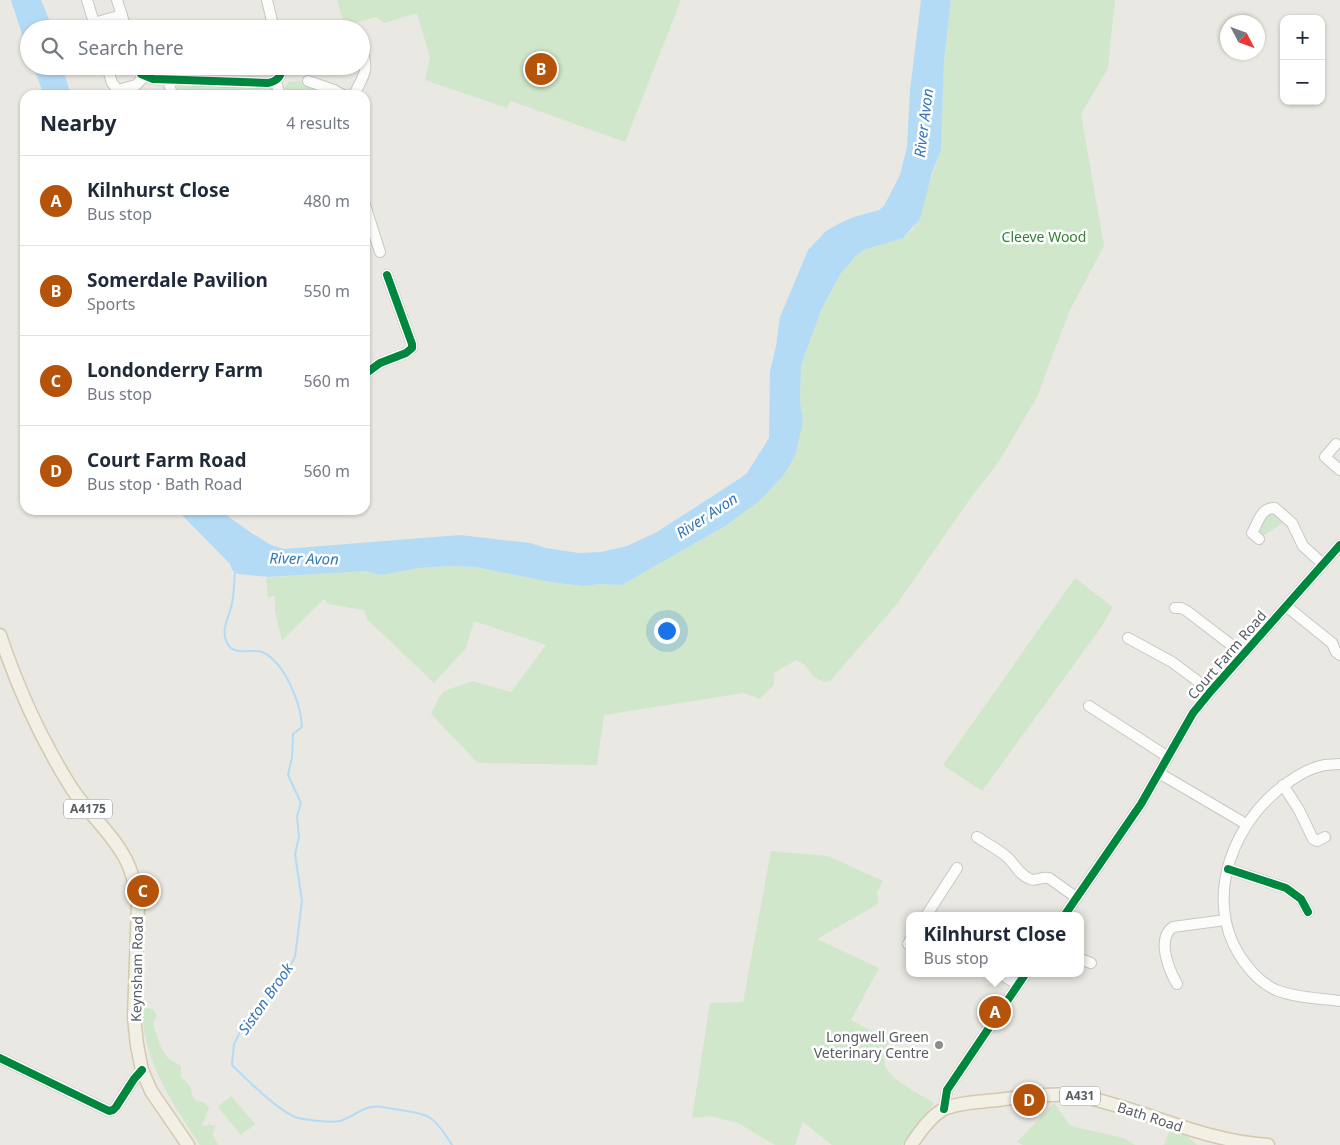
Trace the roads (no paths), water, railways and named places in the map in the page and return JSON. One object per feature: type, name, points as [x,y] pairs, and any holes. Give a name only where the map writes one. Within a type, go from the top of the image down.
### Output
[{"type":"main road","name":"Keynsham Road","points":[[0,635],[10,665],[48,746],[75,794],[120,850],[131,870],[138,904],[134,1017],[142,1070],[159,1104],[188,1145]]},
{"type":"main road","name":"Bath Road","points":[[944,1109],[1005,1099],[1059,1095],[1078,1096],[1133,1110],[1210,1141],[1268,1145]]},
{"type":"main road","points":[[911,1145],[923,1128],[944,1109]]},
{"type":"street","points":[[87,0],[93,20]]},
{"type":"street","points":[[117,0],[123,20]]},
{"type":"street","points":[[267,0],[272,20]]},
{"type":"street","points":[[110,20],[122,15]]},
{"type":"street","points":[[110,75],[112,83],[118,90],[136,85],[144,77],[268,83],[276,82],[280,75]]},
{"type":"street","points":[[356,90],[364,75]]},
{"type":"street","points":[[168,79],[171,90]]},
{"type":"street","points":[[308,81],[334,90]]},
{"type":"street","points":[[276,82],[278,90]]},
{"type":"street","points":[[370,221],[380,252]]},
{"type":"street","points":[[370,370],[380,363],[410,351],[412,348],[387,275]]},
{"type":"street","points":[[1317,466],[1336,444]]},
{"type":"street","points":[[1325,457],[1340,470]]},
{"type":"street","points":[[1251,534],[1264,512],[1268,508],[1275,508],[1292,523],[1303,546],[1323,564]]},
{"type":"street","name":"Court Farm Road","points":[[1067,912],[1141,804],[1193,713],[1340,546]]},
{"type":"street","points":[[1286,606],[1332,643],[1336,652],[1340,655]]},
{"type":"street","points":[[1175,608],[1187,611],[1243,654]]},
{"type":"street","points":[[1128,638],[1172,662],[1211,691]]},
{"type":"street","points":[[1089,706],[1168,757]]},
{"type":"street","points":[[1340,764],[1321,766],[1305,771],[1270,796],[1246,824],[1234,846],[1224,892],[1225,920],[1229,936],[1247,966],[1262,981],[1290,994],[1340,1000]]},
{"type":"street","points":[[1159,773],[1246,824]]},
{"type":"street","points":[[1283,785],[1296,805],[1313,839],[1316,841],[1325,837]]},
{"type":"street","points":[[976,837],[1005,855],[1015,869],[1031,880],[1044,877],[1049,878],[1077,898]]},
{"type":"street","points":[[929,912],[957,868]]},
{"type":"street","points":[[1228,870],[1286,888],[1305,896],[1308,912]]},
{"type":"street","points":[[1172,979],[1167,962],[1166,936],[1168,931],[1172,928],[1225,920]]},
{"type":"street","points":[[1006,977],[1018,985]]},
{"type":"street","points":[[944,1109],[947,1090],[950,1085],[1023,977]]},
{"type":"street","points":[[0,1058],[109,1111],[113,1110],[142,1070]]},
{"type":"water","points":[[11,0],[41,0],[49,20],[20,20],[20,28]]},
{"type":"water","name":"River Avon","points":[[921,0],[951,0],[944,60],[941,150],[932,173],[920,219],[903,238],[864,250],[841,273],[822,308],[801,365],[800,401],[803,422],[795,456],[783,476],[759,501],[727,525],[622,585],[600,584],[583,586],[550,582],[476,567],[451,566],[418,568],[380,575],[365,571],[269,577],[238,574],[232,570],[230,564],[182,515],[226,515],[271,545],[284,549],[460,535],[530,543],[546,548],[579,553],[601,552],[627,546],[657,532],[747,473],[769,438],[770,371],[780,317],[808,250],[826,231],[842,222],[879,210],[884,206],[900,175],[907,147],[910,90]]},
{"type":"water","points":[[36,75],[65,75],[69,90],[42,90]]},
{"type":"waterway","name":"Siston Brook","points":[[235,572],[232,603],[225,628],[227,643],[234,650],[258,651],[270,657],[284,674],[299,707],[302,727],[293,734],[292,757],[288,775],[301,803],[297,816],[299,837],[295,854],[302,901],[295,957],[273,995],[240,1032],[234,1044],[232,1065],[274,1103],[298,1118],[336,1122],[374,1106],[406,1111],[429,1117],[440,1127],[452,1145]]},
{"type":"place","name":"Somerdale Pavilion","points":[[541,69]]},
{"type":"place","name":"Londonderry Farm","points":[[143,891]]},
{"type":"place","name":"Kilnhurst Close","points":[[995,1012]]},
{"type":"place","name":"Longwell Green Veterinary Centre","points":[[939,1045]]},
{"type":"place","name":"Court Farm Road","points":[[1029,1100]]},
{"type":"park label","name":"Cleeve Wood","points":[[1044,237]]}]
